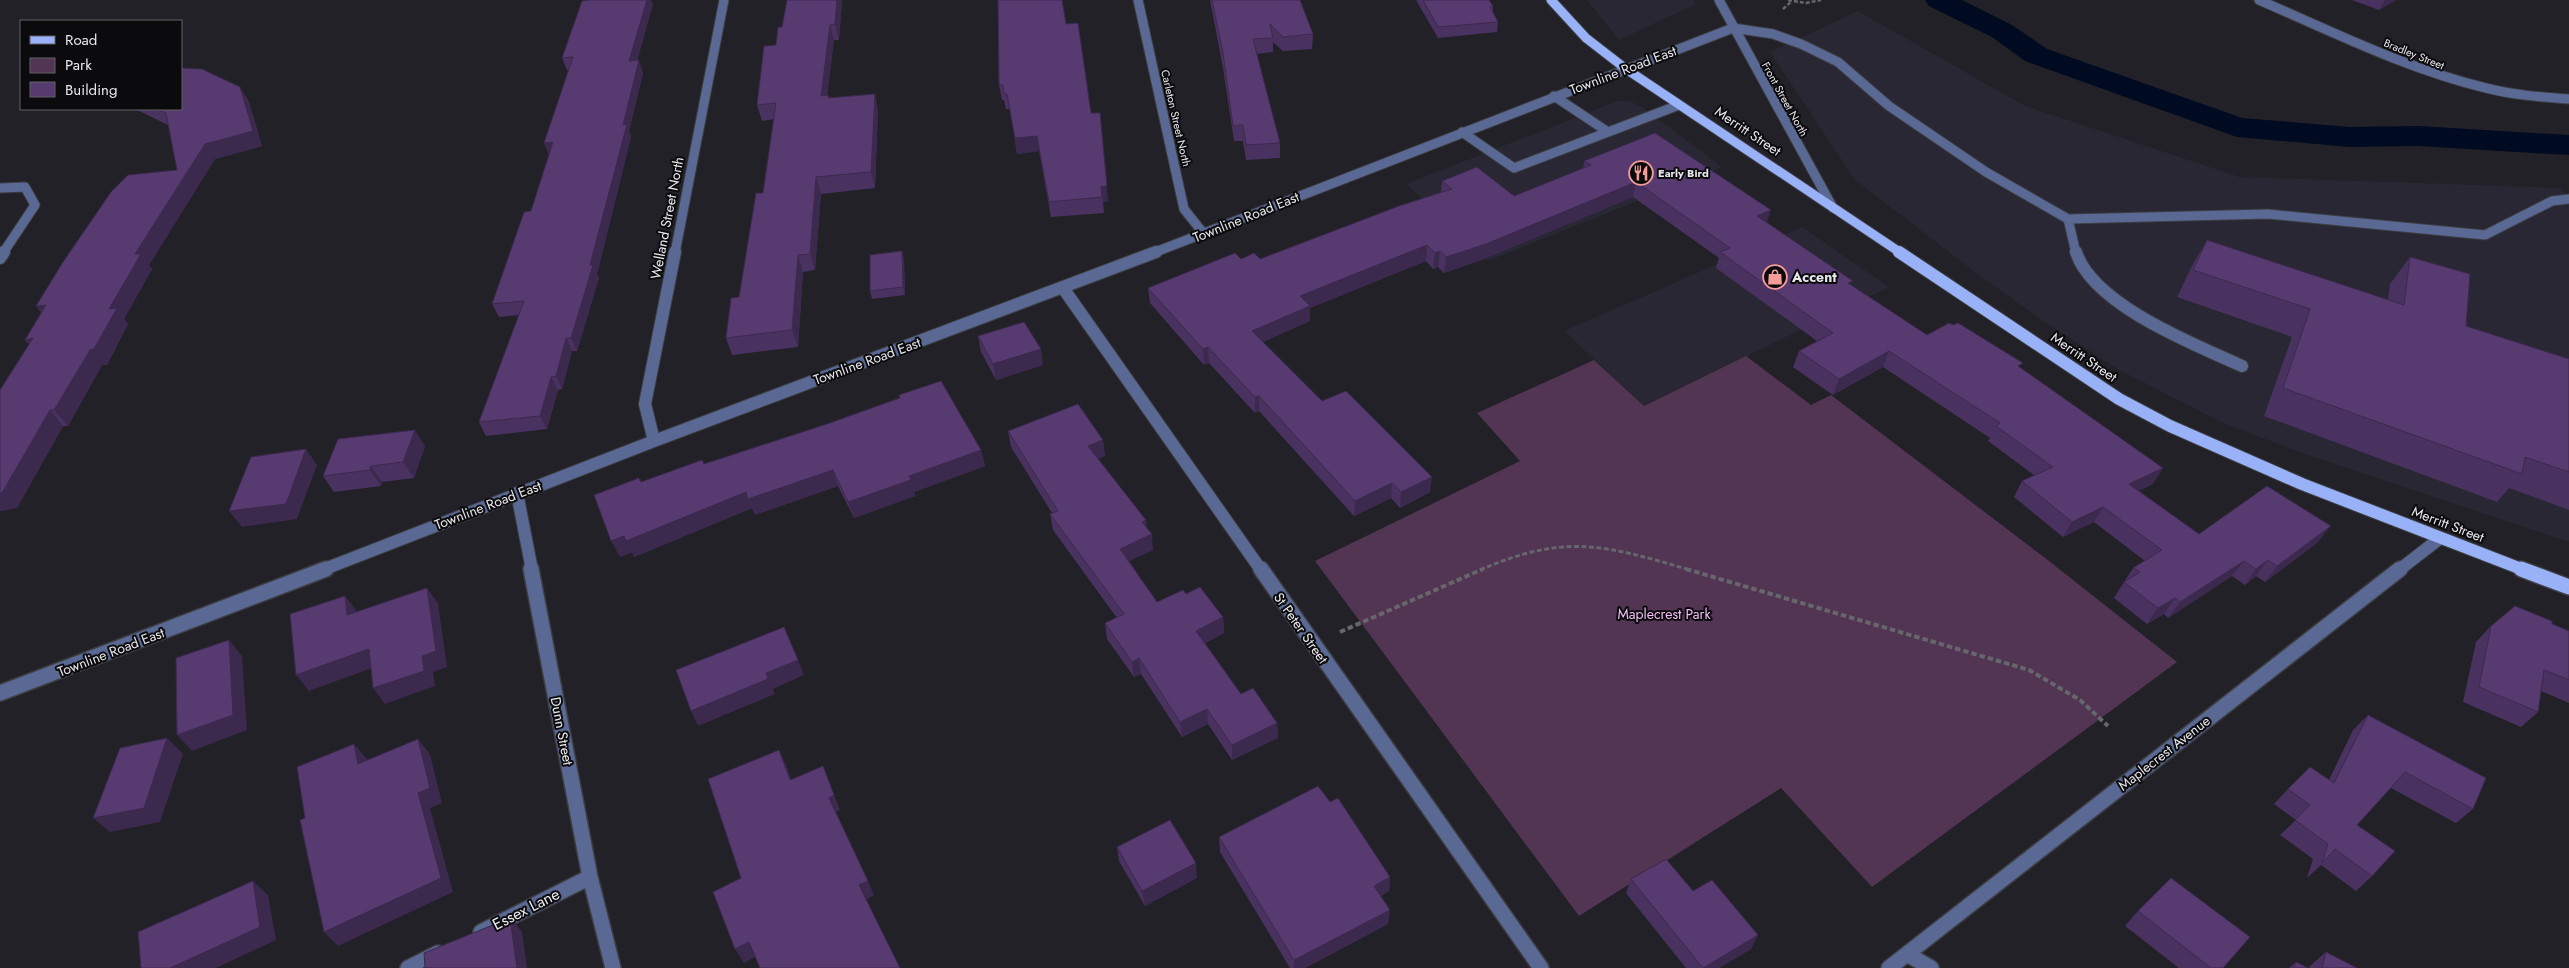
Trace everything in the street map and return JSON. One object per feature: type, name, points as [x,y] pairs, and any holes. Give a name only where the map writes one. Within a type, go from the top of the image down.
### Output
[{"type":"main road","name":"Merritt Street","points":[[1551,0],[1586,38],[1626,69],[2087,379],[2150,417],[2238,458],[2439,539],[2569,587]]},
{"type":"street","name":"Welland Street North","points":[[654,441],[645,404],[724,0]]},
{"type":"street","name":"Carleton Street North","points":[[1138,0],[1184,209],[1204,234]]},
{"type":"street","name":"Front Street North","points":[[1719,0],[1832,208]]},
{"type":"street","name":"Bradley Street","points":[[2259,0],[2452,81],[2504,92],[2569,99]]},
{"type":"street","name":"Townline Road East","points":[[0,693],[159,634],[654,441],[1204,234],[1554,96],[1733,28]]},
{"type":"street","points":[[1733,28],[1773,34],[1801,44],[1838,62],[1889,106],[1978,166],[2068,219],[2268,214],[2485,235],[2552,200],[2569,199]]},
{"type":"street","points":[[1554,96],[1608,132]]},
{"type":"street","points":[[1462,132],[1514,168],[1679,105]]},
{"type":"street","points":[[0,188],[25,187],[35,204],[0,258]]},
{"type":"street","points":[[2068,219],[2078,258],[2092,278],[2124,307],[2242,366]]},
{"type":"street","name":"St Peter Street","points":[[1063,288],[1541,968]]},
{"type":"street","name":"Dunn Street","points":[[517,494],[590,877],[613,968]]},
{"type":"street","name":"Maplecrest Avenue","points":[[1889,968],[2439,539]]},
{"type":"street","name":"Essex Lane","points":[[469,938],[590,877]]},
{"type":"street","points":[[408,968],[452,946]]},
{"type":"street","points":[[1907,954],[1931,968]]},
{"type":"path","points":[[1788,0],[1806,4],[1821,0]]},
{"type":"path","points":[[1312,644],[1501,561],[1532,551],[1562,546],[1601,547],[1628,552],[2029,670],[2080,700],[2108,726]]},
{"type":"shaded area","points":[[1587,0],[1693,0],[1696,4],[1619,40]]},
{"type":"shaded area","points":[[1858,11],[2025,106],[2240,177],[2561,188],[2569,198],[2569,542],[2299,452],[2221,422],[2119,370],[2046,323],[1975,272],[1854,179],[1770,52]]},
{"type":"shaded area","points":[[1618,101],[1630,101],[1642,107],[1722,167],[1488,261],[1406,184]]},
{"type":"shaded area","points":[[1802,227],[1889,287],[1644,406],[1564,331]]},
{"type":"green space","name":"Maplecrest Park","points":[[1746,356],[1811,405],[1831,395],[2049,561],[2177,662],[1872,887],[1781,788],[1579,916],[1315,561],[1520,461],[1477,413],[1594,360],[1644,406]]},
{"type":"building","points":[[647,0],[629,61],[639,60],[623,125],[627,124],[590,265],[593,265],[571,338],[566,338],[556,376],[551,377],[540,416],[479,422],[524,301],[492,304],[524,212],[531,211],[553,142],[544,143],[573,57],[562,58],[582,1]]},
{"type":"building","points":[[787,0],[837,0],[835,24],[830,25],[821,96],[828,95],[828,98],[875,94],[871,172],[816,177],[810,254],[798,255],[792,330],[726,338],[731,298],[739,297],[756,193],[763,193],[776,103],[757,105],[764,46],[776,45],[778,27],[782,27]]},
{"type":"building","points":[[998,0],[1062,0],[1066,24],[1078,23],[1091,113],[1100,113],[1107,186],[1101,187],[1102,197],[1049,202],[1037,136],[1015,138],[1007,94],[1004,94],[1003,85],[999,85]]},
{"type":"building","points":[[1212,0],[1300,0],[1313,34],[1283,37],[1270,24],[1273,38],[1253,39],[1280,143],[1246,145],[1243,125],[1233,126],[1223,53]]},
{"type":"building","points":[[1423,0],[1489,0],[1493,6],[1490,7],[1498,22],[1438,27]]},
{"type":"building","points":[[182,68],[202,69],[240,87],[253,131],[205,144],[135,254],[141,254],[109,309],[117,308],[94,349],[90,350],[54,410],[50,410],[2,493],[0,493],[0,390],[33,338],[25,340],[46,305],[36,306],[63,262],[111,192],[128,175],[177,170],[166,113],[158,110],[182,110]]},
{"type":"building","points":[[1655,133],[1771,210],[1757,216],[1853,281],[1848,283],[1927,335],[1949,323],[1953,325],[1958,323],[2023,363],[2018,366],[2163,468],[2129,484],[2199,534],[2267,486],[2331,526],[2277,566],[2268,560],[2256,569],[2244,561],[2180,602],[2175,598],[2158,608],[2124,582],[2140,572],[2133,568],[2162,550],[2103,507],[2072,522],[2022,481],[2053,467],[1996,426],[2000,423],[1889,351],[1839,379],[1799,351],[1833,333],[1720,252],[1730,248],[1636,182],[1486,244],[1446,257],[1440,251],[1435,253],[1427,245],[1300,296],[1310,306],[1252,331],[1322,401],[1346,391],[1432,477],[1401,492],[1392,483],[1355,501],[1259,396],[1255,397],[1208,347],[1203,349],[1148,288],[1235,253],[1241,259],[1254,253],[1260,259],[1399,206],[1452,189],[1442,181],[1477,167],[1514,196],[1591,165],[1584,161]]},
{"type":"building","points":[[2207,240],[2404,305],[2410,257],[2470,274],[2466,326],[2569,359],[2569,472],[2525,457],[2522,474],[2283,388],[2310,309],[2193,270]]},
{"type":"building","points":[[902,251],[903,287],[870,291],[870,255]]},
{"type":"building","points":[[1024,322],[1041,349],[993,364],[978,336]]},
{"type":"building","points":[[941,381],[981,450],[909,476],[911,480],[848,502],[833,470],[748,499],[746,492],[626,541],[624,536],[611,541],[594,495],[639,478],[641,482],[702,460],[704,464],[830,423],[900,398],[899,395]]},
{"type":"building","points":[[1078,404],[1103,440],[1088,446],[1146,520],[1142,522],[1152,534],[1120,549],[1157,602],[1183,590],[1186,594],[1200,587],[1223,617],[1196,631],[1241,694],[1253,688],[1277,723],[1232,745],[1207,709],[1180,722],[1139,658],[1132,662],[1105,623],[1124,614],[1050,514],[1058,511],[1008,431]]},
{"type":"building","points":[[415,430],[403,462],[371,466],[370,470],[323,476],[338,439]]},
{"type":"building","points":[[306,449],[286,504],[229,511],[251,457]]},
{"type":"building","points":[[427,588],[436,651],[422,656],[424,671],[373,688],[369,649],[296,675],[290,614],[345,596],[347,615]]},
{"type":"building","points":[[2515,606],[2552,621],[2552,624],[2569,631],[2569,680],[2544,670],[2538,712],[2479,687],[2491,626]]},
{"type":"building","points":[[784,627],[798,660],[766,673],[768,679],[691,711],[676,670]]},
{"type":"building","points":[[229,640],[233,715],[177,735],[176,658]]},
{"type":"building","points":[[2368,715],[2486,778],[2473,809],[2405,772],[2357,825],[2395,851],[2372,876],[2335,849],[2322,863],[2328,844],[2295,820],[2310,805],[2288,789],[2310,767],[2334,783]]},
{"type":"building","points":[[167,738],[144,808],[93,818],[120,748]]},
{"type":"building","points":[[418,739],[430,788],[418,793],[441,878],[324,932],[300,820],[305,818],[297,767],[354,744],[358,764]]},
{"type":"building","points":[[779,750],[790,780],[823,766],[834,795],[829,798],[868,881],[859,885],[900,968],[760,968],[749,942],[735,949],[713,892],[741,878],[708,779]]},
{"type":"building","points":[[1318,786],[1330,802],[1338,798],[1390,877],[1374,886],[1390,910],[1294,960],[1219,837]]},
{"type":"building","points":[[1170,820],[1196,863],[1142,891],[1117,847]]},
{"type":"building","points":[[1666,859],[1693,891],[1712,880],[1758,935],[1703,968],[1631,879]]},
{"type":"building","points":[[2171,878],[2250,937],[2223,968],[2211,968],[2138,911]]},
{"type":"building","points":[[253,881],[260,927],[170,968],[141,968],[138,932]]},
{"type":"building","points":[[510,918],[517,968],[423,968],[425,967],[424,953]]},
{"type":"building","points":[[2326,952],[2357,968],[2322,968]]},
{"type":"building","points":[[2296,962],[2308,968],[2294,968]]},
{"type":"waterway","points":[[1939,0],[2002,31],[2036,55],[2237,127],[2350,137],[2418,136],[2569,145]]},
{"type":"place","name":"Early Bird","points":[[1641,173]]},
{"type":"place","name":"Accent","points":[[1775,277]]}]
